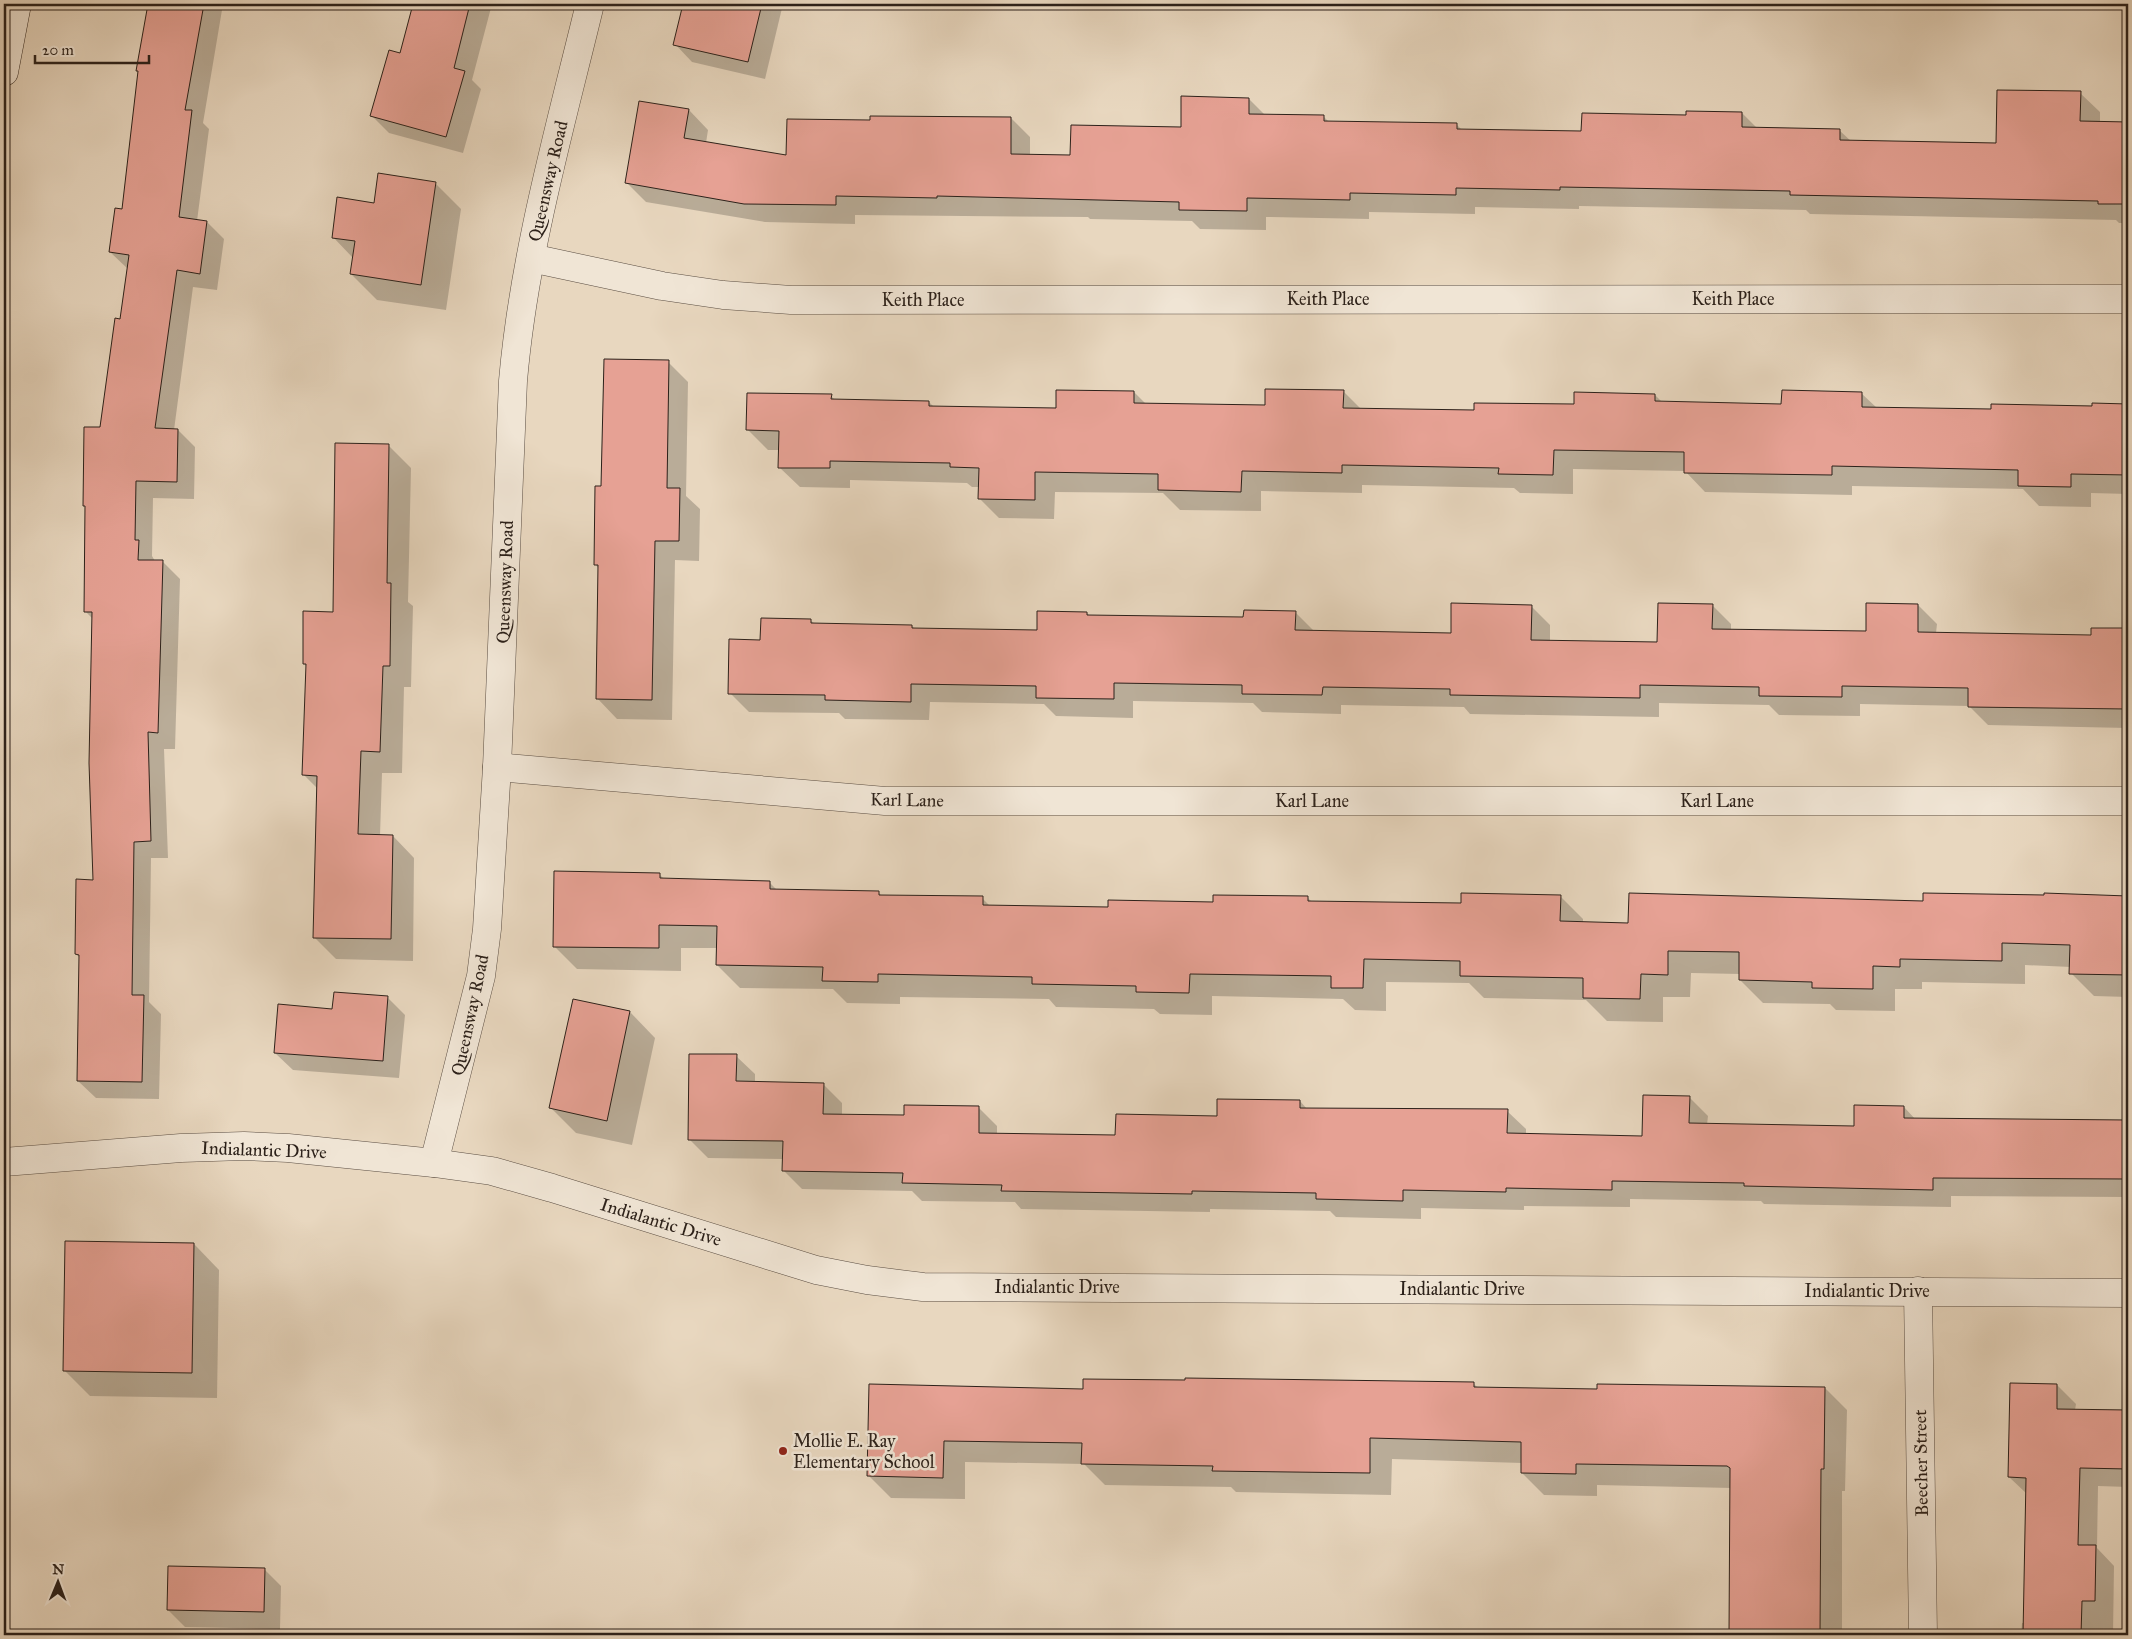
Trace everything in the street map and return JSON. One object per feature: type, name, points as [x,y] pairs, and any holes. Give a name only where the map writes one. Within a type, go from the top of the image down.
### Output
[{"type":"street","points":[[4,72],[17,4]]},
{"type":"street","name":"Queensway Road","points":[[434,1163],[482,976],[487,929],[497,768],[513,381],[518,328],[547,180],[590,4]]},
{"type":"street","name":"Keith Place","points":[[531,258],[662,286],[722,295],[791,300],[2128,299]]},
{"type":"street","name":"Karl Lane","points":[[497,768],[885,800],[2128,801]]},
{"type":"street","name":"Indialantic Drive","points":[[4,1162],[181,1148],[244,1146],[288,1148],[434,1163],[492,1171],[518,1178],[816,1270],[867,1280],[923,1287],[2128,1293]]},
{"type":"street","name":"Beecher Street","points":[[1918,1292],[1923,1635]]},
{"type":"building","points":[[148,4],[204,4],[185,110],[192,110],[179,217],[207,221],[200,274],[177,270],[155,428],[178,429],[177,482],[136,481],[135,540],[139,540],[138,560],[163,560],[158,733],[148,732],[151,841],[134,842],[132,995],[144,995],[142,1082],[77,1081],[79,955],[75,954],[76,879],[93,880],[89,763],[92,612],[84,612],[84,427],[100,427],[115,318],[120,319],[129,255],[109,252],[115,208],[122,209],[138,71],[136,71]]},
{"type":"building","points":[[413,4],[470,4],[454,68],[465,71],[446,137],[370,116],[389,50],[400,53]]},
{"type":"building","points":[[683,4],[762,4],[748,62],[673,45]]},
{"type":"building","points":[[1997,90],[2081,91],[2080,121],[2128,122],[2128,204],[2098,204],[2098,201],[1790,195],[1790,191],[1560,187],[1560,190],[1456,188],[1456,195],[1350,193],[1350,200],[1247,198],[1247,211],[1179,210],[1179,202],[937,196],[937,198],[836,196],[836,205],[744,204],[625,183],[639,101],[689,109],[684,138],[786,155],[787,119],[870,120],[870,116],[1011,117],[1011,154],[1070,155],[1071,125],[1181,127],[1181,96],[1249,98],[1249,114],[1324,115],[1324,121],[1457,123],[1457,129],[1581,131],[1582,113],[1686,115],[1686,111],[1742,112],[1742,127],[1840,129],[1840,140],[1996,143]]},
{"type":"building","points":[[378,173],[436,182],[421,285],[350,274],[355,241],[332,238],[337,197],[374,203]]},
{"type":"building","points":[[604,359],[669,360],[667,488],[680,488],[679,541],[655,541],[652,700],[596,699],[598,565],[594,565],[595,486],[601,486]]},
{"type":"building","points":[[1265,389],[1344,390],[1343,408],[1474,410],[1474,403],[1574,404],[1574,392],[1655,394],[1655,401],[1781,404],[1782,390],[1862,392],[1862,407],[1991,409],[1991,404],[2092,406],[2092,403],[2128,404],[2128,475],[2071,474],[2071,487],[2018,486],[2018,470],[1832,466],[1832,475],[1684,473],[1684,452],[1554,450],[1553,475],[1498,474],[1499,468],[1342,465],[1342,473],[1242,471],[1241,492],[1158,490],[1158,474],[1035,472],[1035,500],[978,499],[979,468],[950,467],[950,463],[830,461],[830,468],[778,468],[779,431],[746,430],[747,393],[832,394],[831,399],[929,401],[929,406],[1056,408],[1056,390],[1134,391],[1134,403],[1265,405]]},
{"type":"building","points":[[335,443],[389,444],[387,583],[391,583],[390,666],[383,666],[380,752],[361,751],[358,834],[393,835],[391,939],[313,938],[317,776],[302,775],[306,664],[303,664],[303,611],[333,612]]},
{"type":"building","points":[[1451,603],[1532,605],[1531,640],[1657,642],[1658,603],[1713,604],[1712,629],[1866,631],[1866,603],[1918,604],[1918,632],[2091,635],[2091,628],[2128,628],[2128,709],[1968,707],[1968,688],[1842,686],[1842,697],[1759,696],[1759,687],[1640,685],[1640,698],[1450,695],[1450,689],[1323,687],[1322,695],[1242,694],[1242,685],[1114,683],[1114,699],[1036,698],[1036,686],[911,684],[911,702],[825,700],[825,695],[728,694],[729,639],[760,640],[761,618],[811,619],[811,623],[912,625],[912,628],[1037,630],[1037,611],[1087,612],[1087,615],[1243,617],[1244,610],[1296,611],[1295,630],[1451,633]]},
{"type":"building","points":[[554,871],[660,873],[660,878],[770,881],[770,889],[879,891],[879,895],[983,896],[983,905],[1108,907],[1108,900],[1213,902],[1213,895],[1308,896],[1308,901],[1461,903],[1461,893],[1561,895],[1560,921],[1628,923],[1629,893],[1923,901],[1923,893],[2044,895],[2044,893],[2128,896],[2128,975],[2069,974],[2070,945],[2002,943],[2002,961],[1900,959],[1900,967],[1873,966],[1873,989],[1812,988],[1812,982],[1739,980],[1739,952],[1668,951],[1668,975],[1641,974],[1640,999],[1583,998],[1583,978],[1460,976],[1460,961],[1364,959],[1363,988],[1331,988],[1331,976],[1190,974],[1189,993],[1136,992],[1136,986],[1032,984],[1032,977],[878,974],[878,982],[822,981],[823,967],[716,965],[717,926],[659,925],[659,948],[553,947]]},
{"type":"building","points":[[334,992],[388,996],[383,1061],[274,1053],[278,1004],[332,1009]]},
{"type":"building","points":[[573,999],[630,1011],[607,1121],[549,1108]]},
{"type":"building","points":[[689,1054],[737,1054],[736,1081],[824,1083],[823,1114],[904,1115],[904,1105],[979,1106],[979,1133],[1115,1135],[1116,1114],[1217,1116],[1217,1099],[1300,1100],[1300,1108],[1508,1109],[1507,1133],[1642,1136],[1643,1095],[1690,1096],[1689,1123],[1854,1126],[1854,1105],[1904,1106],[1904,1118],[2128,1120],[2128,1179],[1933,1178],[1933,1190],[1744,1186],[1744,1183],[1612,1181],[1612,1190],[1506,1188],[1506,1192],[1403,1190],[1403,1201],[1316,1199],[1316,1193],[1192,1191],[1192,1194],[1001,1191],[1002,1185],[902,1183],[903,1173],[782,1171],[783,1141],[688,1140]]},
{"type":"building","points":[[65,1241],[194,1243],[192,1373],[63,1371]]},
{"type":"building","points":[[1185,1378],[1474,1382],[1474,1387],[1597,1389],[1597,1384],[1825,1387],[1824,1469],[1821,1469],[1820,1635],[1729,1635],[1730,1468],[1727,1466],[1576,1464],[1576,1474],[1521,1473],[1521,1442],[1370,1438],[1370,1473],[1212,1471],[1213,1466],[1081,1464],[1082,1443],[944,1441],[943,1478],[867,1476],[869,1384],[1083,1389],[1083,1379],[1185,1380]]},
{"type":"building","points":[[2010,1383],[2057,1384],[2057,1409],[2128,1410],[2128,1469],[2080,1468],[2078,1545],[2096,1545],[2095,1601],[2082,1601],[2081,1635],[2023,1635],[2026,1478],[2008,1477]]},
{"type":"building","points":[[168,1566],[265,1568],[264,1612],[167,1610]]},
{"type":"place","name":"Mollie E. Ray Elementary School","points":[[783,1451]]}]
